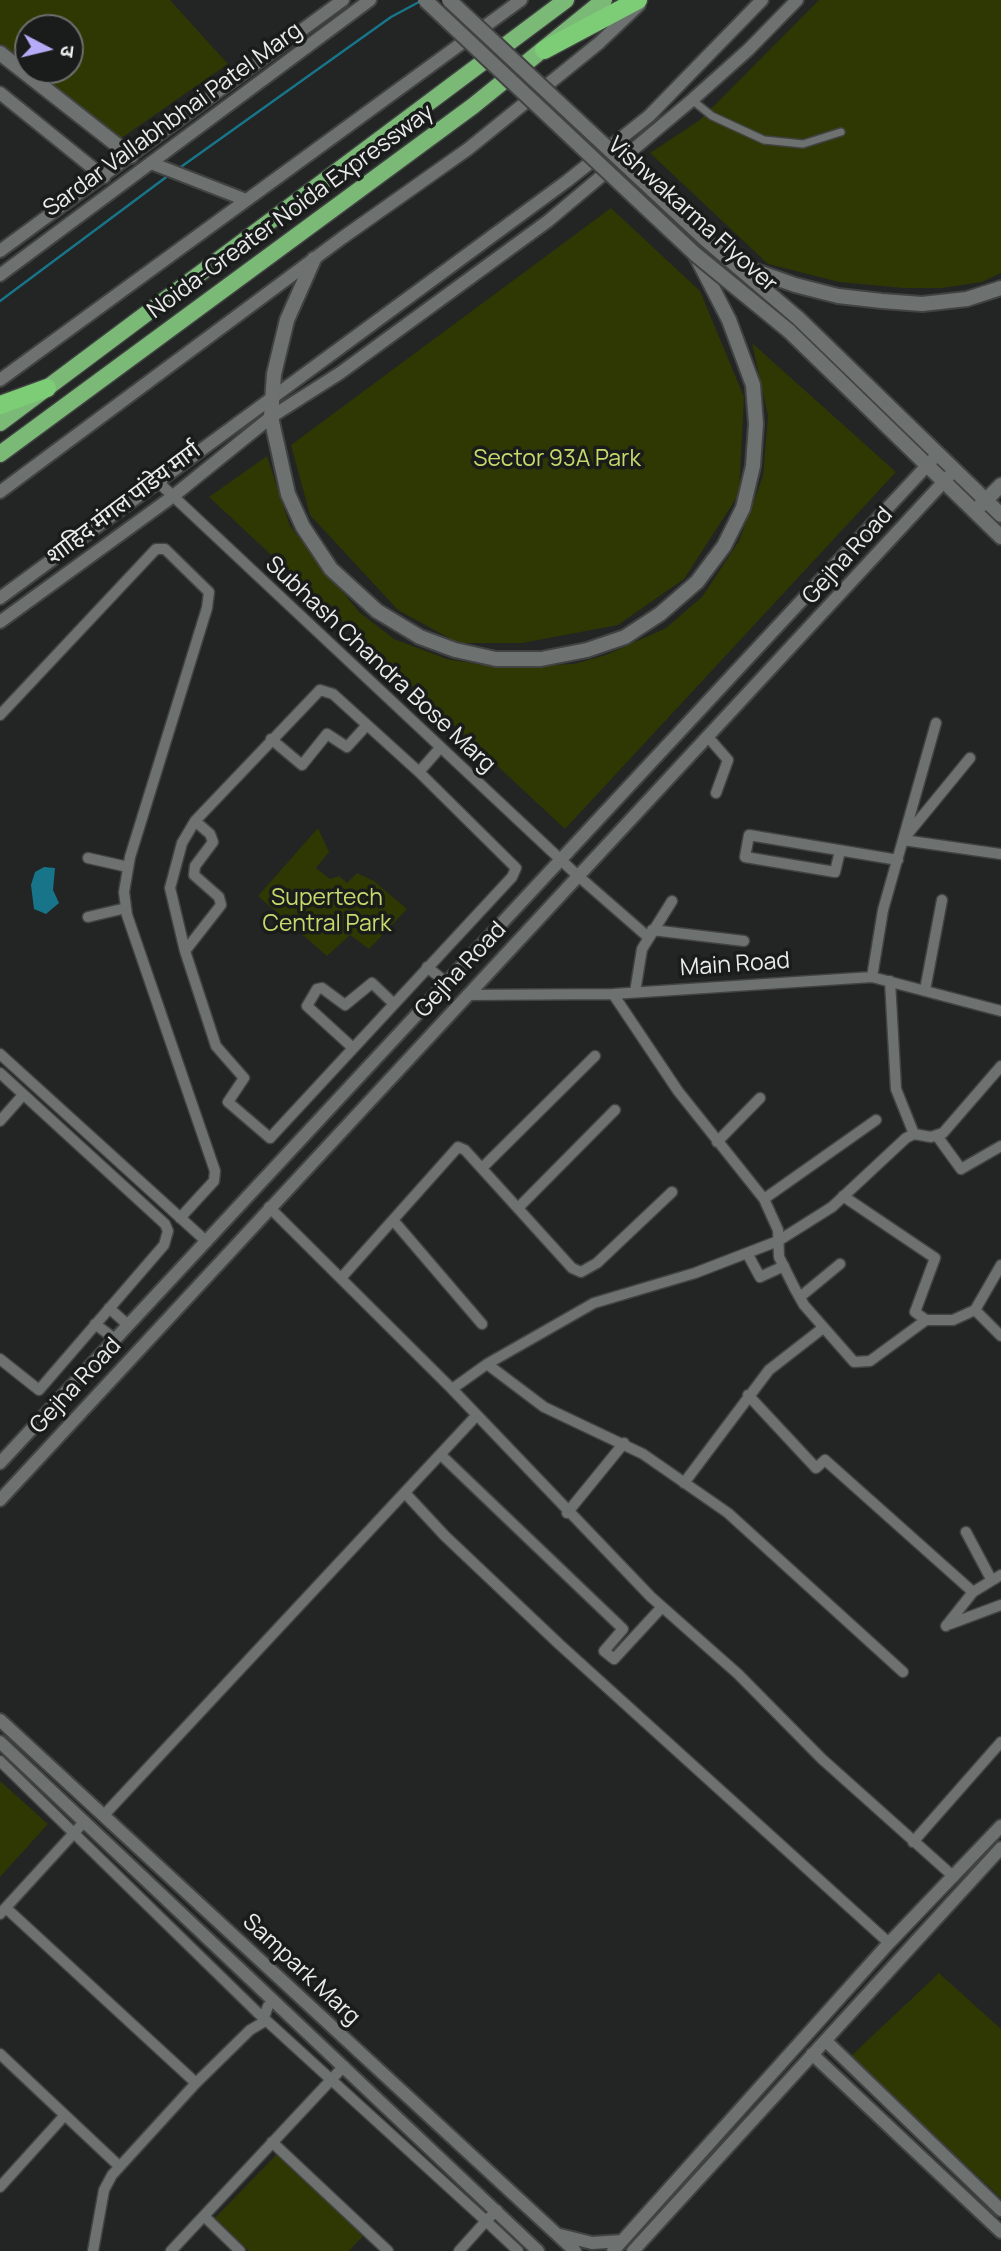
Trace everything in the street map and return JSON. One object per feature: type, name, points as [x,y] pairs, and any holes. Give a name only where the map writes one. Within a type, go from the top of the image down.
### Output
[{"type":"highway","name":"Noida-Greater Noida Expressway","points":[[0,423],[566,0]]},
{"type":"highway","name":"Noida-Greater Noida Expressway","points":[[0,454],[474,106],[604,0]]},
{"type":"highway","points":[[544,50],[638,0]]},
{"type":"highway","points":[[0,405],[47,388]]},
{"type":"main road","name":"Vishwakarma Flyover","points":[[425,0],[695,254],[789,331],[1001,537]]},
{"type":"main road","name":"Vishwakarma Flyover","points":[[449,0],[705,239],[798,318],[1001,515]]},
{"type":"main road","points":[[0,53],[131,156]]},
{"type":"main road","points":[[705,239],[754,270],[795,285],[838,296],[922,304],[967,299],[1001,288]]},
{"type":"main road","points":[[313,260],[287,320],[272,396],[271,417],[288,494],[303,527],[331,569],[377,611],[420,637],[455,650],[496,659],[541,659],[587,650],[625,637],[660,614],[696,582],[724,546],[743,508],[753,466],[757,424],[753,386],[729,320],[695,254]]},
{"type":"main road","points":[[974,512],[1001,485]]},
{"type":"street","name":"Sardar Vallabhbhai Patel Marg","points":[[0,251],[342,0]]},
{"type":"street","name":"Sardar Vallabhbhai Patel Marg","points":[[0,275],[370,0]]},
{"type":"street","points":[[0,380],[521,0]]},
{"type":"street","points":[[0,492],[468,149],[599,43],[644,0]]},
{"type":"street","points":[[0,598],[567,181],[649,116],[762,0]]},
{"type":"street","name":"शाहिद मंगल पांडेय मार्ग","points":[[0,622],[172,498],[271,417],[340,373],[548,221],[692,100],[748,50],[797,0]]},
{"type":"street","points":[[0,93],[104,177]]},
{"type":"street","points":[[692,100],[712,116],[765,140],[803,144],[841,132]]},
{"type":"street","points":[[649,116],[660,127]]},
{"type":"street","points":[[151,163],[246,200]]},
{"type":"street","name":"Gejha Road","points":[[0,1463],[939,453]]},
{"type":"street","name":"Gejha Road","points":[[0,1500],[955,470]]},
{"type":"street","name":"Subhash Chandra Bose Marg","points":[[158,482],[577,875],[650,934]]},
{"type":"street","points":[[0,715],[156,549],[165,549],[205,587],[209,598],[207,608],[128,867],[124,892],[126,908],[215,1171],[214,1181],[180,1218]]},
{"type":"street","points":[[320,690],[333,694],[419,772],[516,868],[512,877],[273,1137],[265,1136],[228,1102],[244,1078],[216,1046],[185,951],[170,888],[182,843],[195,821],[271,739],[320,690]]},
{"type":"street","points":[[872,977],[883,910],[936,723]]},
{"type":"street","points":[[271,739],[302,765],[327,734],[347,747],[367,725]]},
{"type":"street","points":[[708,737],[728,760],[716,793]]},
{"type":"street","points":[[419,772],[440,748]]},
{"type":"street","points":[[903,840],[970,758]]},
{"type":"street","points":[[185,951],[221,905],[219,897],[194,875],[195,866],[213,842],[210,834],[195,821]]},
{"type":"street","points":[[840,851],[835,872],[745,857],[749,835],[898,860]]},
{"type":"street","points":[[903,840],[1001,854]]},
{"type":"street","points":[[88,858],[128,867]]},
{"type":"street","points":[[925,990],[942,900]]},
{"type":"street","points":[[635,992],[639,959],[650,934],[672,901]]},
{"type":"street","points":[[88,917],[126,908]]},
{"type":"street","points":[[650,934],[744,942]]},
{"type":"street","points":[[428,967],[447,983]]},
{"type":"street","name":"Main Road","points":[[467,995],[613,993],[872,977],[1001,1011]]},
{"type":"street","points":[[890,981],[896,1089],[914,1134]]},
{"type":"street","points":[[353,1048],[307,1006],[317,989],[322,988],[345,1006],[372,983],[394,1004]]},
{"type":"street","points":[[613,993],[663,1070],[764,1199],[772,1214],[784,1266],[800,1297],[847,1356],[859,1364],[870,1361],[926,1321],[953,1320],[975,1310],[1001,1265]]},
{"type":"street","points":[[0,1054],[206,1242]]},
{"type":"street","points":[[482,1168],[595,1056]]},
{"type":"street","points":[[452,1389],[487,1364],[594,1303],[657,1282],[695,1273],[778,1241],[843,1196],[906,1138],[914,1134],[937,1136],[948,1129],[1001,1066]]},
{"type":"street","points":[[0,1073],[166,1228],[164,1245],[39,1390],[0,1359]]},
{"type":"street","points":[[0,1121],[23,1095]]},
{"type":"street","points":[[717,1142],[760,1098]]},
{"type":"street","points":[[518,1208],[578,1144],[615,1111]]},
{"type":"street","points":[[764,1199],[876,1119]]},
{"type":"street","points":[[937,1136],[961,1170],[1001,1146]]},
{"type":"street","points":[[342,1277],[453,1149],[462,1148],[572,1268],[581,1272],[614,1248],[672,1192]]},
{"type":"street","points":[[843,1196],[935,1258],[915,1312],[926,1321]]},
{"type":"street","points":[[269,1207],[342,1277],[452,1389],[567,1513],[662,1607],[737,1674],[822,1759],[954,1877]]},
{"type":"street","points":[[393,1220],[482,1324]]},
{"type":"street","points":[[747,1253],[760,1277],[784,1266]]},
{"type":"street","points":[[800,1297],[840,1264]]},
{"type":"street","points":[[109,1308],[128,1325]]},
{"type":"street","points":[[975,1310],[1001,1336]]},
{"type":"street","points":[[95,1324],[115,1339]]},
{"type":"street","points":[[684,1483],[769,1370],[823,1328]]},
{"type":"street","points":[[487,1364],[544,1408],[624,1443],[728,1513],[903,1672]]},
{"type":"street","points":[[748,1395],[816,1468],[825,1460],[973,1592]]},
{"type":"street","points":[[104,1815],[476,1416]]},
{"type":"street","points":[[567,1513],[624,1443]]},
{"type":"street","points":[[441,1455],[623,1629],[604,1651],[614,1659],[662,1607]]},
{"type":"street","points":[[405,1493],[445,1536],[559,1644],[889,1943]]},
{"type":"street","points":[[966,1532],[996,1577],[973,1592],[946,1626],[1001,1605]]},
{"type":"street","name":"Sampark Marg","points":[[0,1720],[575,2251]]},
{"type":"street","name":"Sampark Marg","points":[[0,1742],[271,2003],[344,2066],[538,2251]]},
{"type":"street","points":[[913,1842],[1001,1742]]},
{"type":"street","points":[[0,1760],[261,2016],[518,2251]]},
{"type":"street","points":[[84,1822],[3,1911],[197,2083]]},
{"type":"street","points":[[556,2234],[617,2246],[889,1943],[1001,1826]]},
{"type":"street","points":[[633,2251],[1001,1848]]},
{"type":"street","points":[[941,1891],[951,1902]]},
{"type":"street","points":[[871,1963],[885,1973]]},
{"type":"street","points":[[93,2251],[104,2190],[119,2166],[250,2029],[271,2003]]},
{"type":"street","points":[[826,2041],[1001,2210]]},
{"type":"street","points":[[812,2054],[1001,2232]]},
{"type":"street","points":[[0,2055],[119,2166]]},
{"type":"street","points":[[171,2251],[344,2066]]},
{"type":"street","points":[[0,2187],[65,2115]]},
{"type":"street","points":[[272,2143],[388,2251]]},
{"type":"street","points":[[459,2251],[496,2210]]},
{"type":"street","points":[[204,2216],[240,2251]]},
{"type":"street","points":[[642,2251],[647,2236]]},
{"type":"green space","points":[[0,0],[170,0],[228,64],[120,139],[51,84],[84,84],[84,14],[14,14],[14,54],[0,43]]},
{"type":"green space","points":[[819,0],[1001,0],[1001,273],[982,282],[941,288],[903,288],[839,282],[768,264],[650,153],[700,120]]},
{"type":"green space","name":"Sector 93A Park","points":[[611,208],[700,291],[744,397],[739,494],[684,579],[618,625],[522,643],[458,643],[398,610],[310,515],[291,445]]},
{"type":"green space","points":[[752,343],[896,472],[565,829],[209,497],[267,456],[290,526],[359,612],[394,639],[447,659],[495,667],[574,664],[606,655],[666,628],[702,597],[739,541],[763,476],[768,416]]},
{"type":"green space","name":"Supertech Central Park","points":[[318,828],[329,852],[316,868],[330,879],[339,876],[347,883],[357,873],[374,881],[407,909],[369,949],[350,935],[327,956],[258,896]]},
{"type":"green space","points":[[0,1781],[48,1824],[0,1877]]},
{"type":"green space","points":[[939,1973],[1001,2029],[1001,2198],[851,2056]]},
{"type":"green space","points":[[278,2153],[363,2236],[349,2251],[249,2251],[215,2218]]},
{"type":"water","points":[[44,867],[55,868],[53,890],[59,903],[46,914],[34,909],[31,885],[35,872]]},
{"type":"waterway","points":[[178,169],[391,17],[419,2]]},
{"type":"waterway","points":[[0,301],[169,175]]}]
